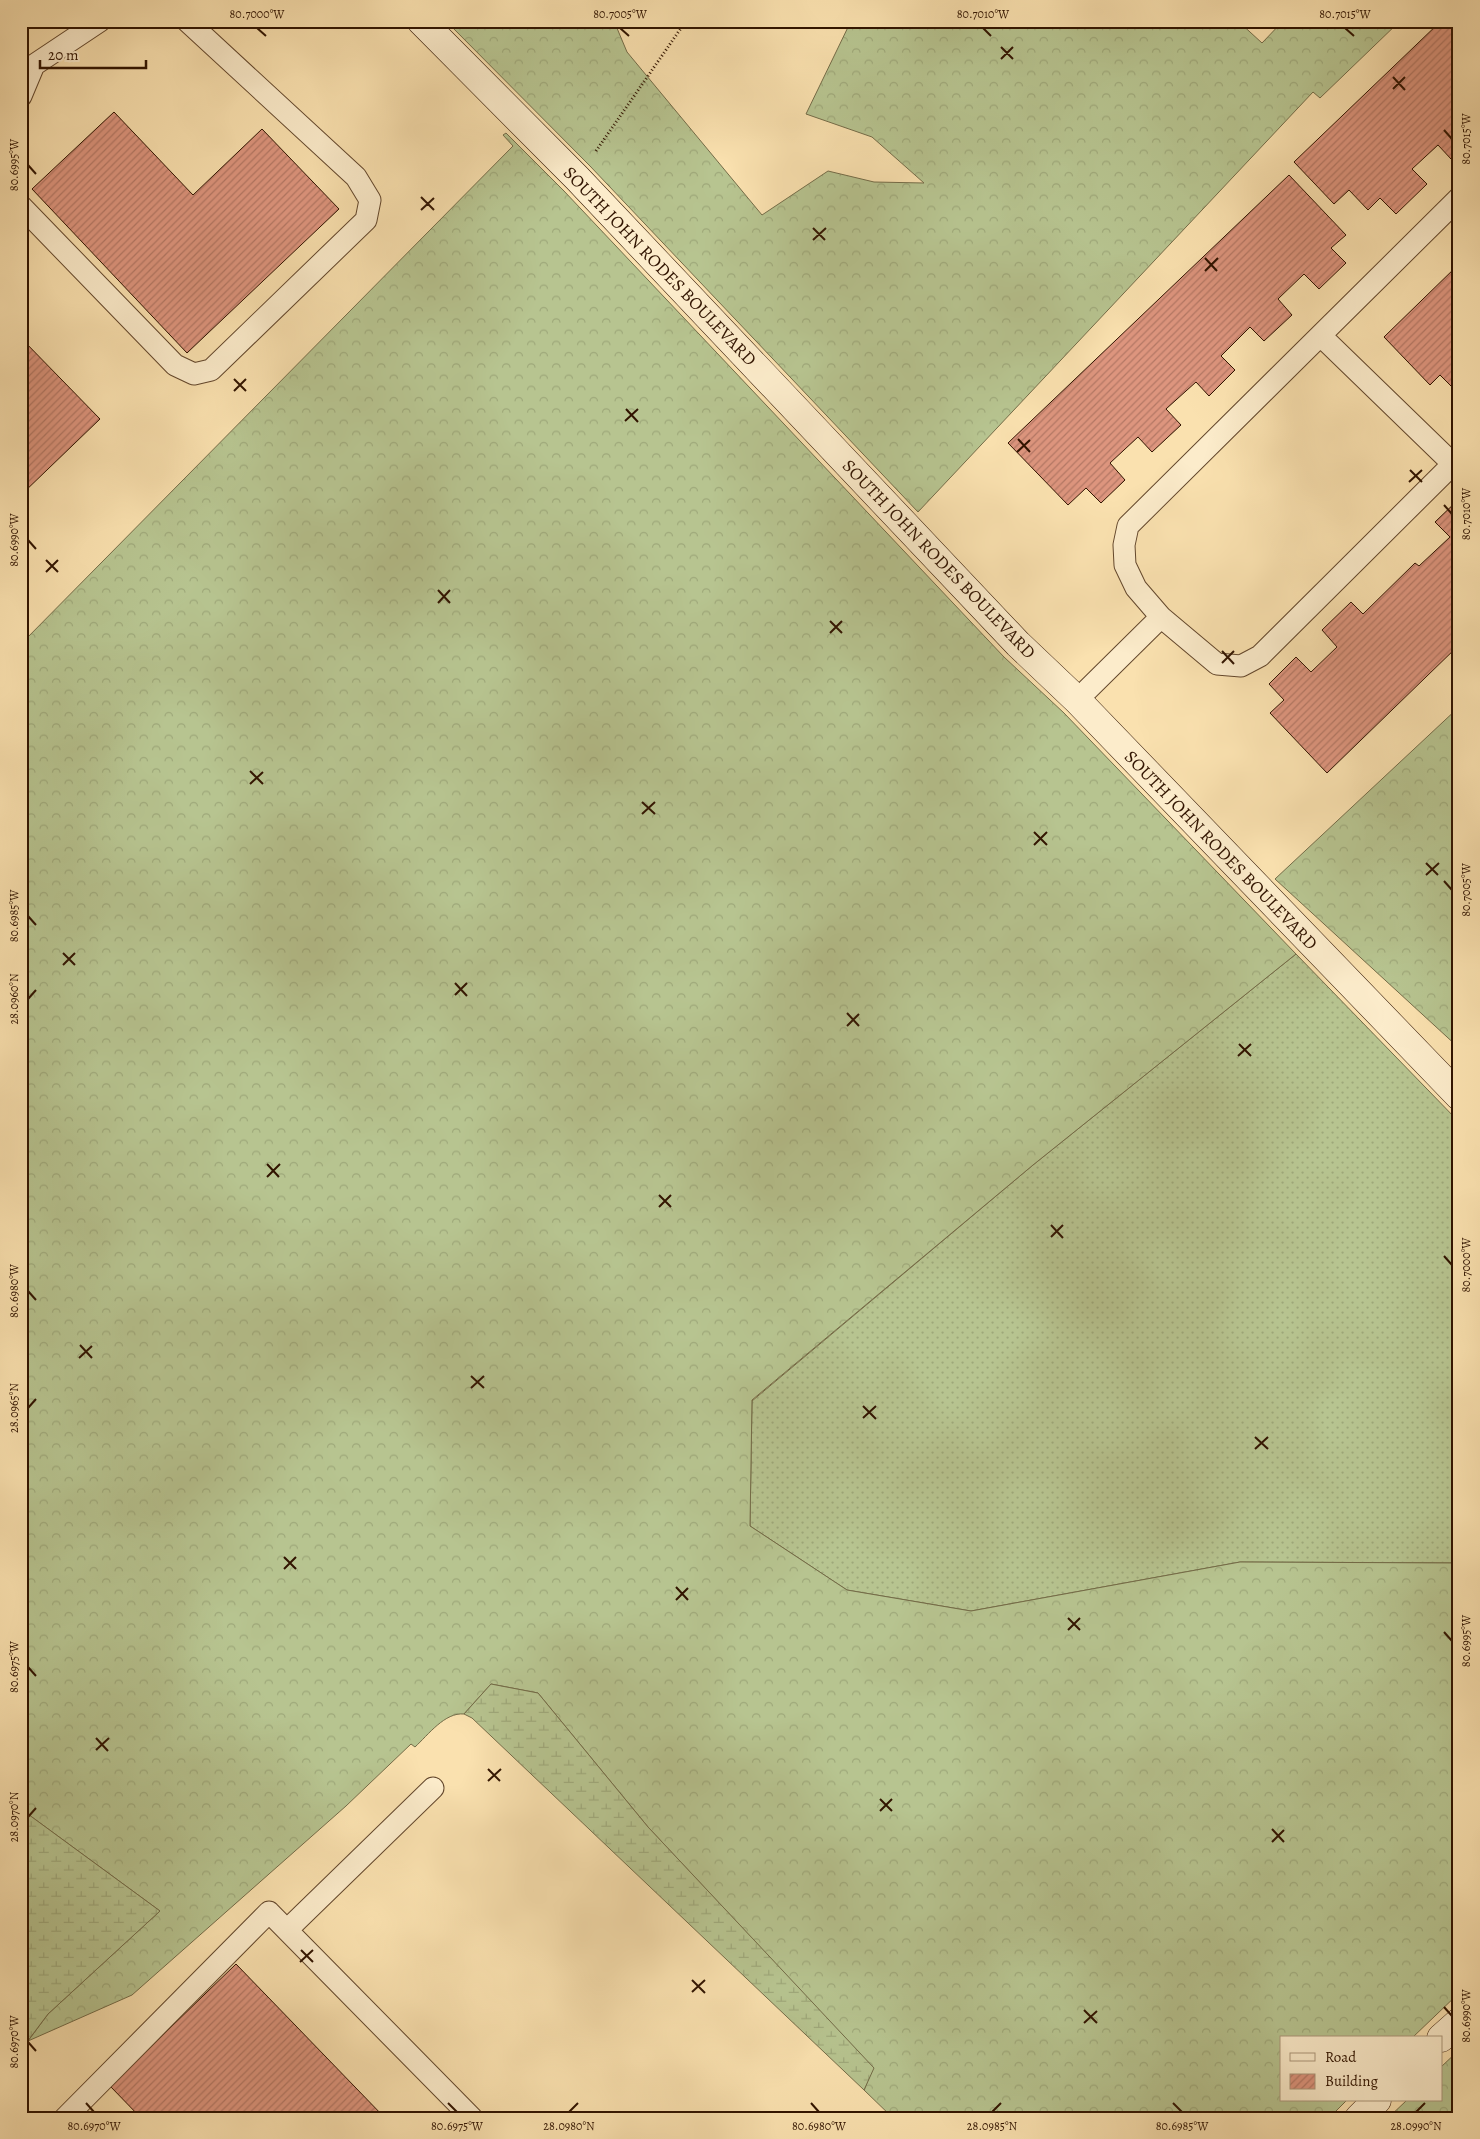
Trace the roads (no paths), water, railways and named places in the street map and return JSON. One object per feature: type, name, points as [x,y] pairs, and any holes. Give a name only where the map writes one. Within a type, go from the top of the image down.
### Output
[{"type":"main road","name":"SOUTH JOHN RODES BOULEVARD","points":[[421,21],[577,178],[1011,636],[1077,700],[1459,1096]]},
{"type":"main road","points":[[1442,2037],[1459,2022]]},
{"type":"main road","points":[[1359,2118],[1375,2102]]},
{"type":"lane","points":[[21,96],[27,60],[100,21]]},
{"type":"lane","points":[[21,206],[175,365],[194,374],[212,370],[366,220],[370,200],[356,177],[187,21]]},
{"type":"lane","points":[[1321,336],[1456,461],[1260,656],[1240,666],[1217,664],[1162,617],[1136,588],[1125,565],[1124,545],[1128,526],[1459,198]]},
{"type":"lane","points":[[1077,700],[1162,617]]},
{"type":"lane","points":[[288,1929],[433,1788]]},
{"type":"lane","points":[[64,2118],[269,1912],[288,1929],[472,2118]]}]
